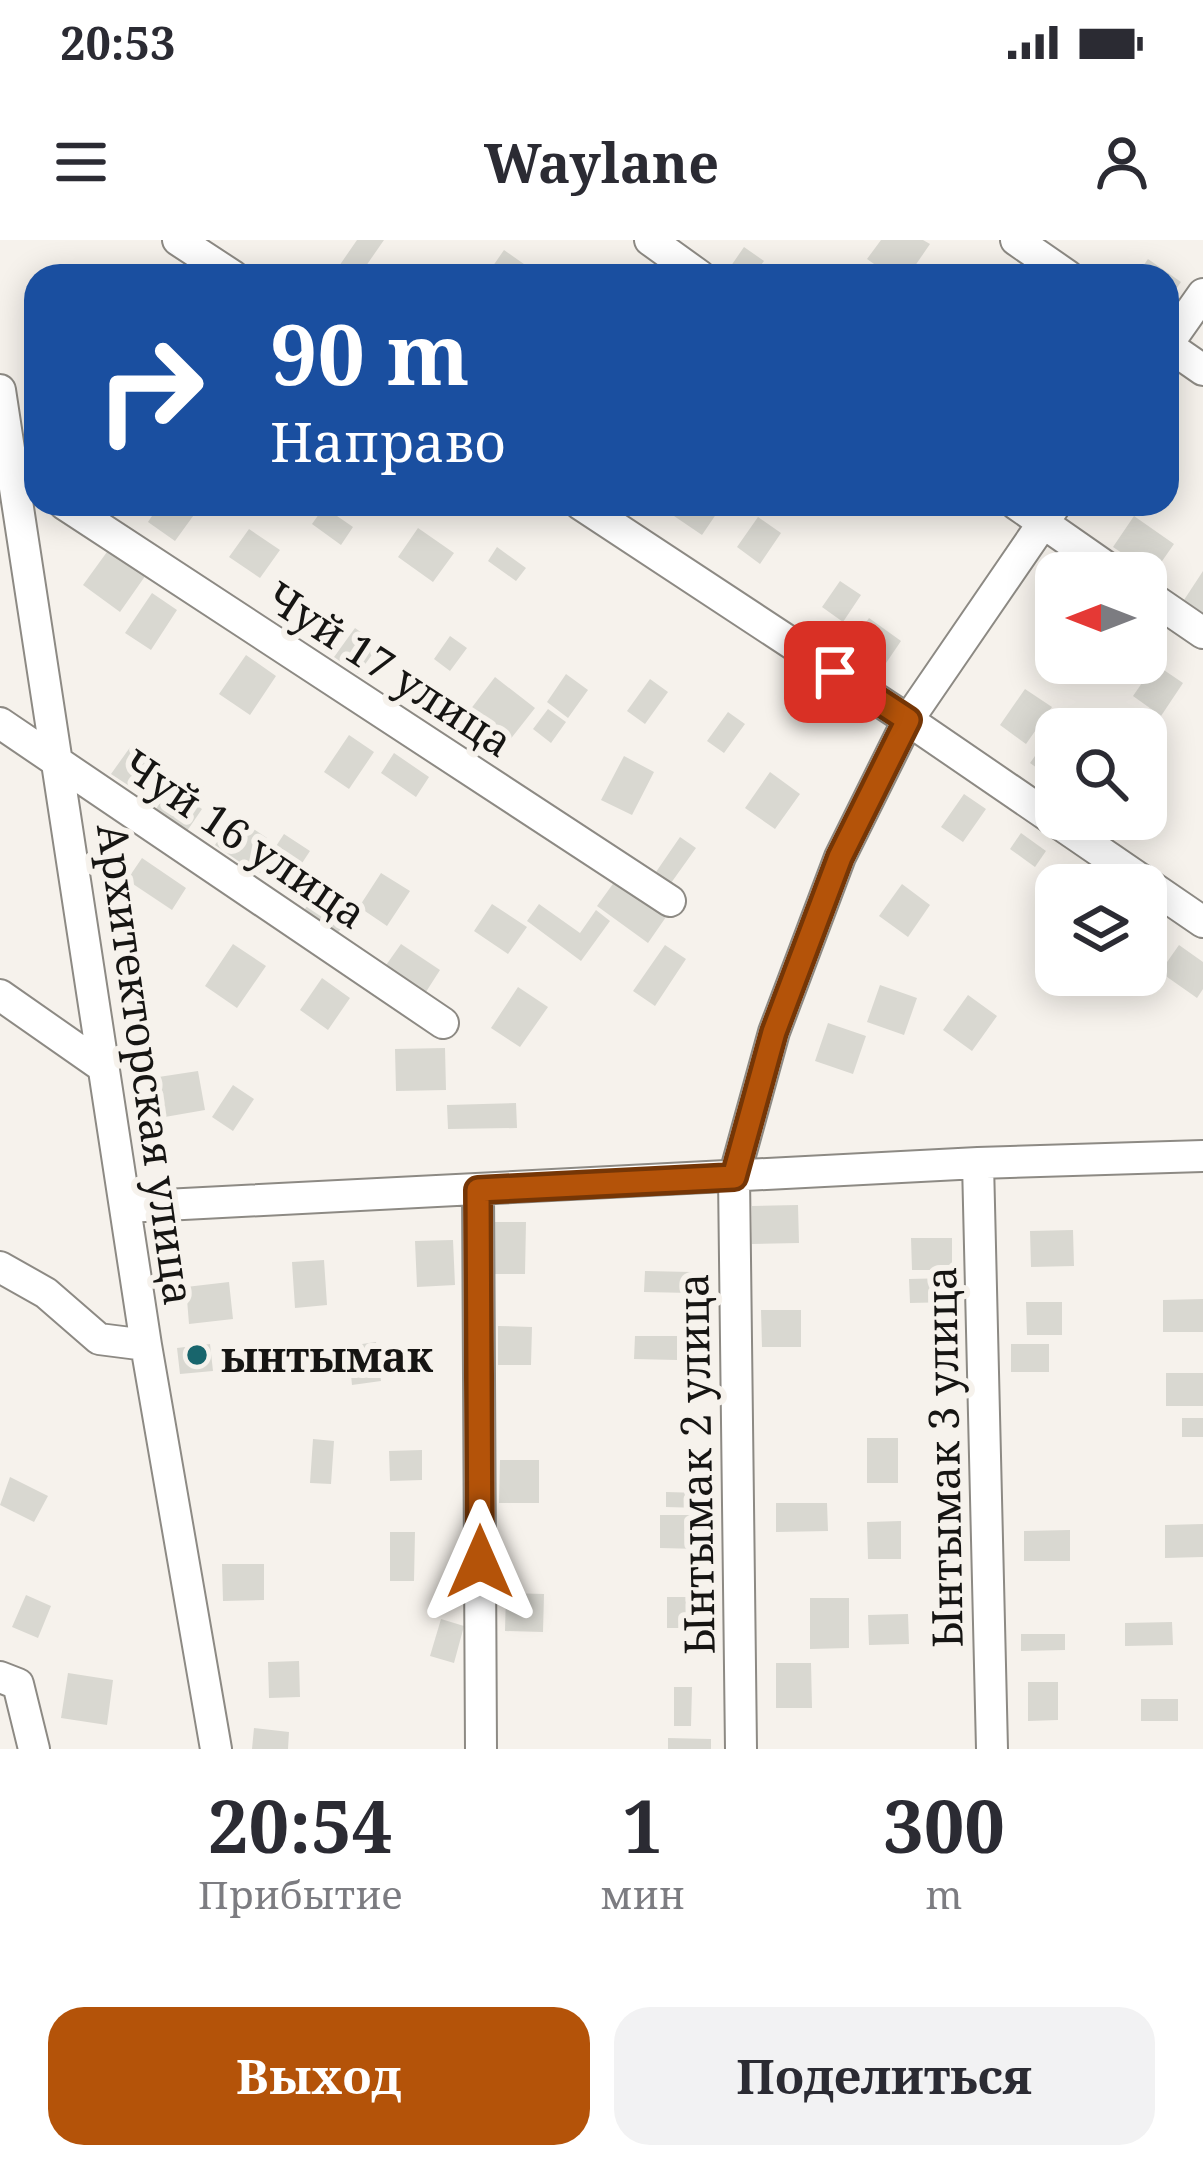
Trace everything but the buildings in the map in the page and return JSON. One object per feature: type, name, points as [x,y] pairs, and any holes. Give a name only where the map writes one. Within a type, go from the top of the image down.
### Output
[{"type":"street","points":[[178,240],[215,264]]},
{"type":"street","points":[[650,240],[683,264]]},
{"type":"street","points":[[1016,240],[1051,264]]},
{"type":"street","points":[[1179,328],[1203,293]]},
{"type":"street","name":"Архитекторская улица","points":[[0,390],[17,473],[146,1345],[216,1749]]},
{"type":"street","name":"Чуй 17 улица","points":[[82,516],[670,902]]},
{"type":"street","points":[[598,516],[1203,922]]},
{"type":"street","name":"Ынтымак 2 улица","points":[[741,1749],[734,1177],[774,1032],[832,879],[908,720],[1049,516]]},
{"type":"street","points":[[1052,516],[1092,552]]},
{"type":"street","points":[[1167,608],[1203,633]]},
{"type":"street","name":"Чуй 16 улица","points":[[0,723],[442,1023]]},
{"type":"street","points":[[0,995],[103,1067]]},
{"type":"street","points":[[126,1207],[978,1163],[1203,1156]]},
{"type":"street","name":"Ынтымак 3 улица","points":[[978,1163],[992,1749]]},
{"type":"street","points":[[478,1190],[481,1749]]},
{"type":"street","points":[[0,1267],[46,1293],[99,1339],[146,1345]]},
{"type":"street","points":[[0,1677],[18,1684],[34,1749]]},
{"type":"place","name":"ынтымак","points":[[197,1355]]},
{"type":"route","points":[[480,1562],[478,1190],[734,1177],[774,1032],[840,857],[908,720],[835,672]]}]
